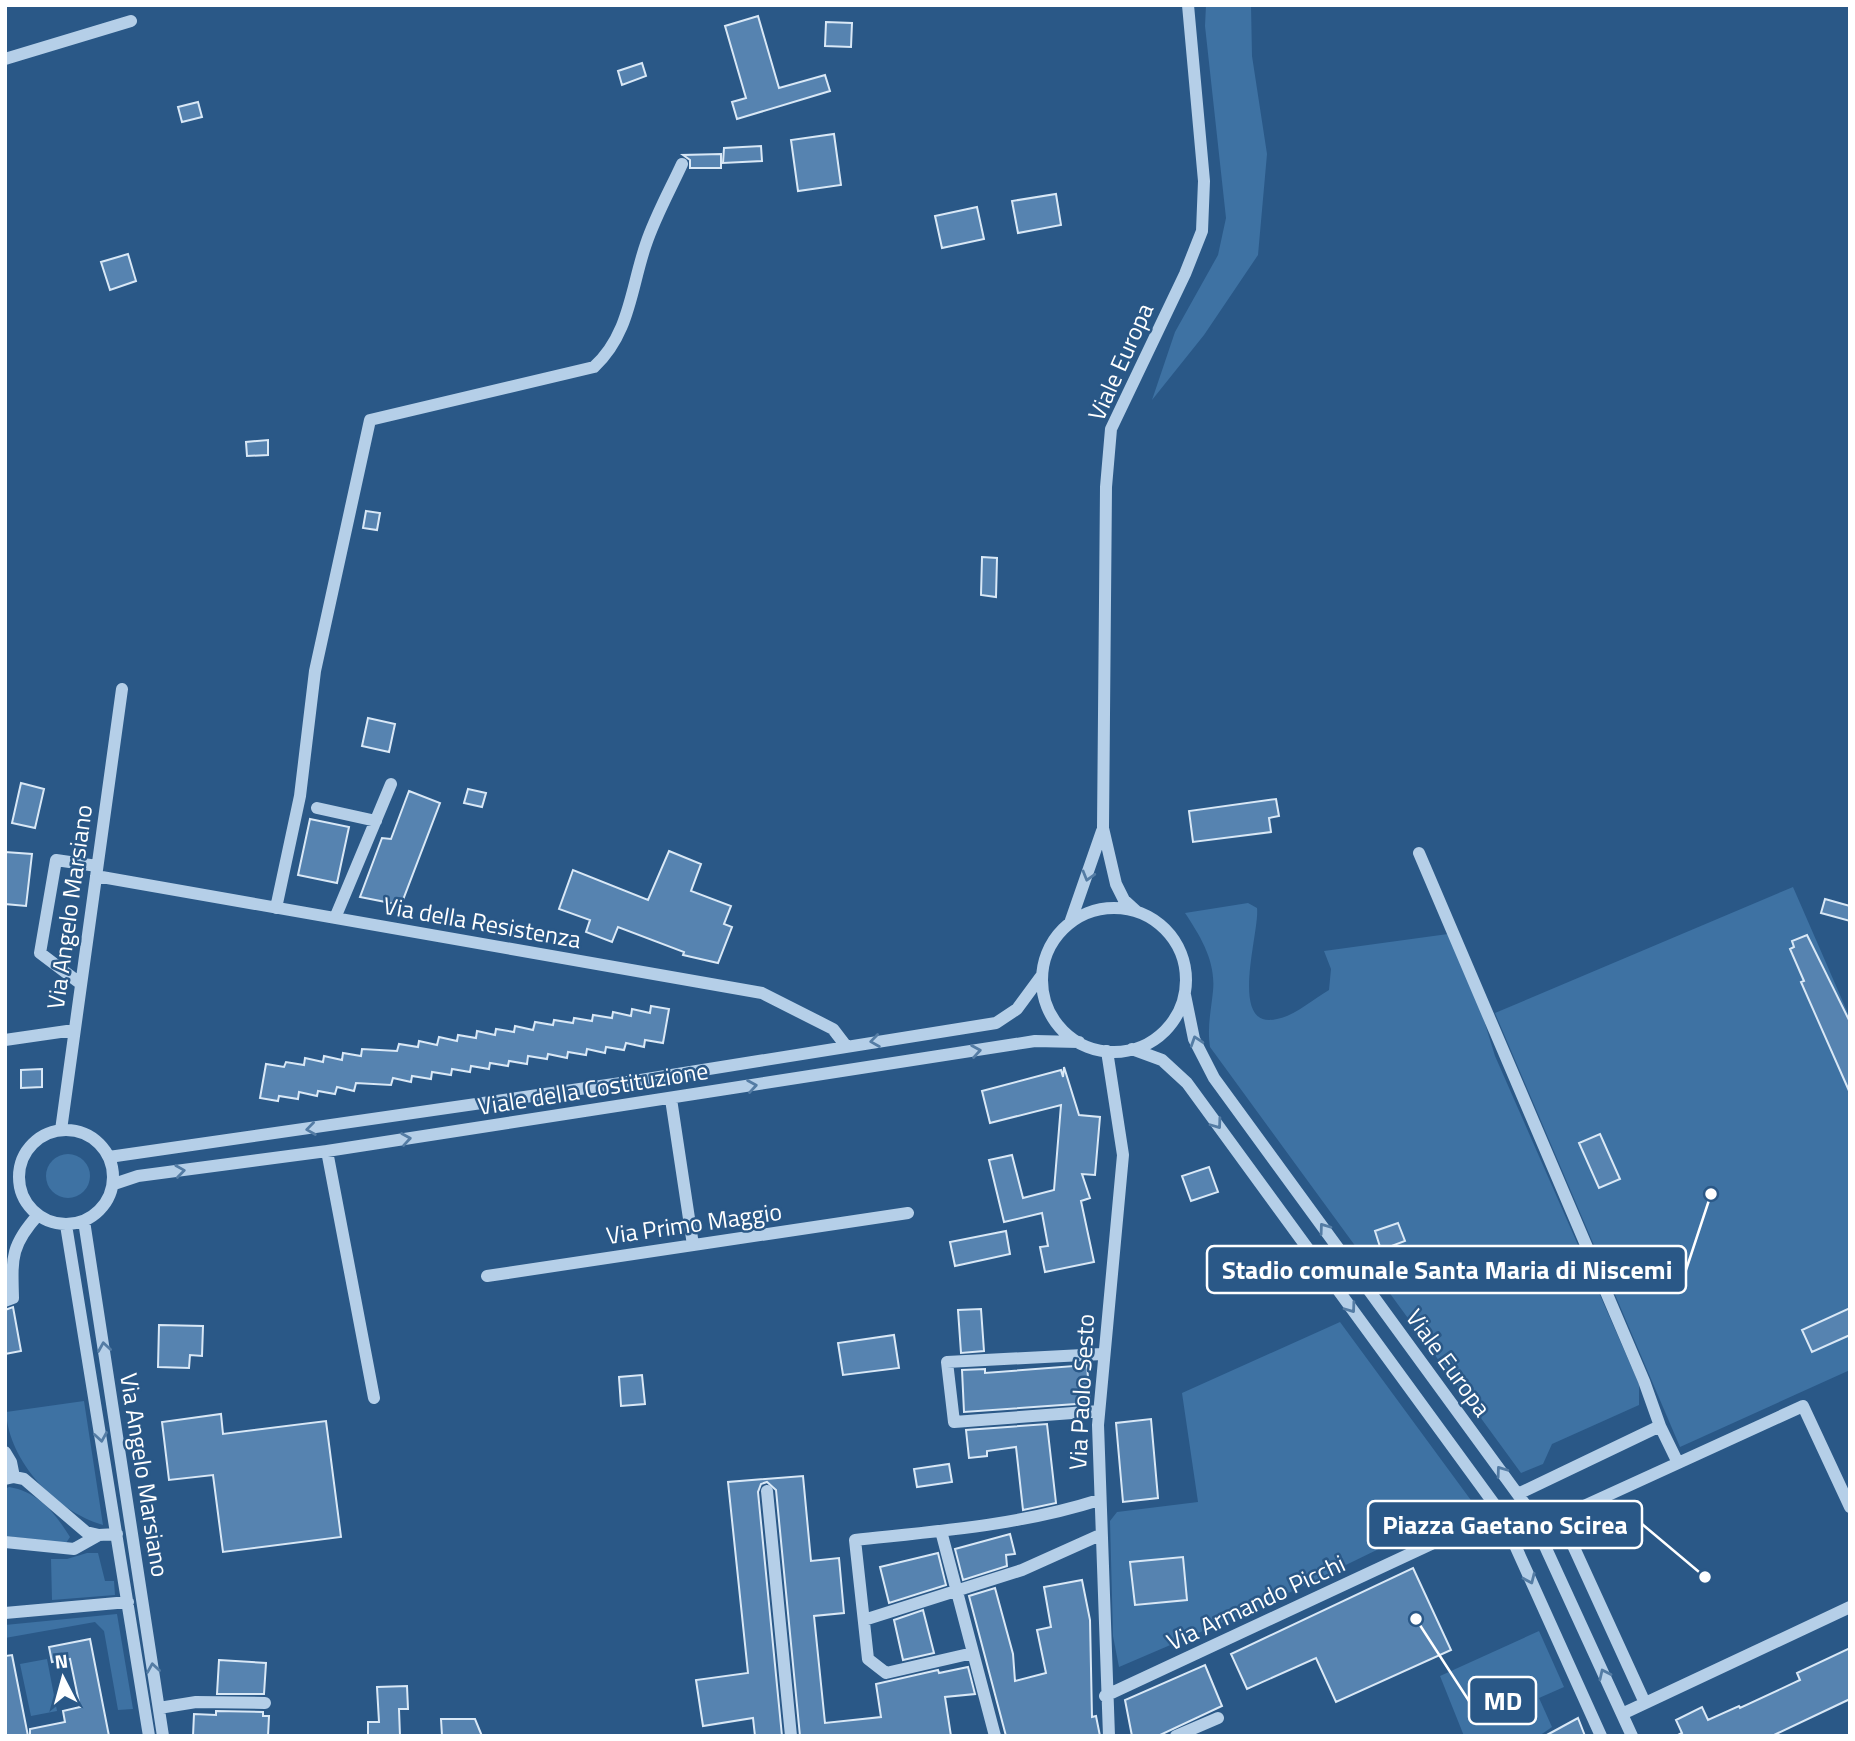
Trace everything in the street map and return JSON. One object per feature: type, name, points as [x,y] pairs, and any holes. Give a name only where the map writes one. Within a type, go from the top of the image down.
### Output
[{"type":"street","name":"Viale Europa","points":[[1136,911],[1124,901],[1116,884],[1103,828],[1106,487],[1111,429],[1185,275],[1202,231],[1204,181],[1188,5]]},
{"type":"street","points":[[5,59],[131,21]]},
{"type":"street","points":[[276,908],[300,796],[315,671],[370,420],[594,367],[608,355],[628,314],[646,244],[682,164]]},
{"type":"street","name":"Via Angelo Marsiano","points":[[61,1130],[122,689]]},
{"type":"street","points":[[335,918],[391,784]]},
{"type":"street","points":[[317,808],[376,821]]},
{"type":"street","name":"Viale Europa","points":[[1070,923],[1103,828]]},
{"type":"street","points":[[1419,853],[1644,1381],[1660,1426],[1678,1463]]},
{"type":"street","name":"Via della Resistenza","points":[[81,984],[40,953],[57,860],[97,871],[276,908],[762,993],[833,1029],[846,1046]]},
{"type":"street","points":[[1123,908],[1136,911],[1155,921],[1171,935],[1181,953],[1186,974],[1185,995],[1178,1013],[1166,1030],[1150,1042],[1132,1049],[1107,1051],[1079,1042],[1055,1021],[1045,999],[1042,975],[1046,955],[1056,937],[1070,923],[1095,910],[1123,908]]},
{"type":"street","name":"Viale della Costituzione","points":[[109,1157],[601,1086],[996,1023],[1017,1009],[1042,975]]},
{"type":"street","name":"Viale Europa","points":[[1185,995],[1194,1039],[1214,1078],[1527,1507],[1632,1736]]},
{"type":"street","points":[[5,1040],[74,1030]]},
{"type":"street","name":"Viale della Costituzione","points":[[114,1184],[138,1177],[671,1099],[1035,1041],[1079,1042]]},
{"type":"street","name":"Viale Europa","points":[[1132,1049],[1162,1060],[1187,1083],[1500,1512],[1601,1736]]},
{"type":"street","name":"Via Paolo Sesto","points":[[1107,1051],[1123,1155],[1102,1354],[1099,1411],[1100,1535],[1104,1567],[1105,1696],[1109,1736]]},
{"type":"street","points":[[671,1099],[693,1245]]},
{"type":"street","points":[[61,1130],[89,1136],[109,1157],[114,1184],[104,1206],[84,1221],[66,1224],[37,1215],[27,1204],[12,1176],[36,1140],[61,1130]]},
{"type":"street","points":[[327,1151],[374,1398]]},
{"type":"street","name":"Via Primo Maggio","points":[[487,1276],[908,1213]]},
{"type":"street","points":[[9,1300],[12,1254],[21,1234],[37,1215]]},
{"type":"street","name":"Via Angelo Marsiano","points":[[84,1221],[163,1736]]},
{"type":"street","name":"Via Angelo Marsiano","points":[[66,1224],[149,1736]]},
{"type":"street","points":[[1099,1411],[954,1422],[947,1362],[1102,1354]]},
{"type":"street","points":[[1645,1703],[1560,1517],[1803,1406],[1850,1507]]},
{"type":"street","points":[[1518,1494],[1660,1426]]},
{"type":"street","points":[[5,1452],[12,1462],[10,1478],[36,1488],[86,1532],[99,1535],[117,1534]]},
{"type":"street","points":[[767,1491],[791,1736]]},
{"type":"street","points":[[973,1653],[886,1673],[869,1659],[855,1540],[941,1531],[1057,1513],[1100,1500]]},
{"type":"street","name":"Via Armando Picchi","points":[[1105,1696],[1500,1512]]},
{"type":"street","points":[[941,1531],[995,1736]]},
{"type":"street","points":[[5,1542],[74,1549],[99,1535]]},
{"type":"street","points":[[864,1620],[1022,1570],[1100,1535]]},
{"type":"street","points":[[5,1613],[128,1602]]},
{"type":"street","points":[[1622,1714],[1850,1607]]},
{"type":"street","points":[[159,1708],[196,1702],[265,1703]]},
{"type":"street","points":[[1177,1736],[1219,1718]]},
{"type":"shaded area","points":[[1206,5],[1251,5],[1252,56],[1267,154],[1258,255],[1204,335],[1152,400],[1175,332],[1218,255],[1226,218],[1205,26]]},
{"type":"shaded area","points":[[1793,887],[1850,1018],[1850,1370],[1680,1447],[1495,1013]]},
{"type":"shaded area","points":[[1248,903],[1257,908],[1249,995],[1253,1010],[1262,1019],[1277,1019],[1290,1014],[1329,990],[1331,969],[1324,951],[1448,934],[1479,1004],[1495,1056],[1639,1384],[1639,1405],[1552,1444],[1543,1464],[1521,1473],[1210,1047],[1212,970],[1202,941],[1185,913]]},
{"type":"shaded area","points":[[68,1154],[77,1155],[84,1160],[89,1167],[89,1185],[84,1192],[77,1197],[68,1198],[59,1197],[52,1192],[47,1185],[46,1176],[47,1167],[52,1160],[59,1155]]},
{"type":"shaded area","points":[[1340,1322],[1473,1503],[1266,1604],[1119,1667],[1113,1636],[1110,1521],[1117,1512],[1198,1502],[1182,1393]]},
{"type":"shaded area","points":[[84,1401],[103,1525],[68,1508],[38,1482],[16,1449],[6,1412]]},
{"type":"shaded area","points":[[9,1487],[29,1494],[45,1505],[70,1537],[66,1543],[5,1536],[5,1489]]},
{"type":"shaded area","points":[[98,1553],[105,1581],[114,1581],[115,1595],[52,1600],[51,1559],[67,1559]]},
{"type":"shaded area","points":[[117,1614],[133,1709],[118,1710],[104,1631],[95,1622],[5,1638],[5,1625]]},
{"type":"shaded area","points":[[1539,1631],[1564,1687],[1539,1698],[1552,1727],[1539,1736],[1464,1736],[1440,1676]]},
{"type":"shaded area","points":[[47,1659],[57,1711],[31,1716],[20,1664]]},
{"type":"building","points":[[758,16],[779,88],[825,75],[830,91],[737,119],[732,102],[746,98],[725,26]]},
{"type":"building","points":[[826,22],[852,23],[851,47],[825,46]]},
{"type":"building","points":[[642,63],[646,76],[622,85],[618,71]]},
{"type":"building","points":[[198,102],[202,117],[182,122],[178,107]]},
{"type":"building","points":[[834,134],[841,185],[798,191],[791,140]]},
{"type":"building","points":[[761,146],[762,161],[723,163],[724,148]]},
{"type":"building","points":[[721,154],[721,168],[690,168],[690,160],[683,155]]},
{"type":"building","points":[[1056,194],[1061,225],[1018,233],[1012,201]]},
{"type":"building","points":[[977,207],[984,239],[942,248],[935,216]]},
{"type":"building","points":[[128,254],[136,281],[110,290],[101,262]]},
{"type":"building","points":[[268,440],[268,455],[247,456],[246,442]]},
{"type":"building","points":[[366,511],[380,513],[377,530],[363,528]]},
{"type":"building","points":[[982,557],[997,558],[996,597],[981,595]]},
{"type":"building","points":[[368,718],[395,724],[389,752],[362,746]]},
{"type":"building","points":[[21,783],[44,789],[35,828],[12,823]]},
{"type":"building","points":[[468,789],[486,793],[482,807],[464,803]]},
{"type":"building","points":[[409,791],[440,803],[401,905],[360,897],[382,838],[391,839]]},
{"type":"building","points":[[1276,799],[1279,816],[1269,818],[1271,832],[1193,842],[1189,811]]},
{"type":"building","points":[[310,819],[349,827],[337,883],[298,875]]},
{"type":"building","points":[[669,851],[701,864],[691,891],[731,906],[724,924],[732,927],[718,963],[683,955],[684,952],[618,927],[612,942],[586,932],[590,920],[559,909],[573,870],[648,900]]},
{"type":"building","points":[[5,852],[32,854],[26,906],[5,904]]},
{"type":"building","points":[[1825,899],[1850,906],[1850,921],[1821,913]]},
{"type":"building","points":[[1807,935],[1850,1022],[1850,1093],[1801,982],[1804,981],[1790,949],[1794,947],[1792,941]]},
{"type":"building","points":[[651,1006],[669,1009],[663,1043],[645,1040],[644,1047],[626,1043],[624,1050],[606,1047],[605,1053],[587,1049],[586,1055],[568,1052],[567,1058],[548,1054],[547,1059],[528,1056],[527,1064],[509,1061],[508,1066],[490,1063],[489,1069],[471,1066],[470,1072],[452,1069],[451,1075],[432,1072],[431,1079],[412,1076],[411,1082],[393,1078],[391,1085],[356,1083],[354,1091],[337,1087],[335,1094],[318,1091],[317,1096],[299,1092],[298,1099],[279,1096],[278,1101],[260,1098],[266,1064],[284,1067],[286,1062],[304,1065],[305,1058],[323,1062],[324,1056],[342,1060],[343,1053],[361,1056],[362,1049],[397,1051],[399,1044],[418,1047],[419,1041],[437,1045],[439,1037],[457,1041],[458,1035],[476,1038],[477,1031],[495,1035],[496,1029],[514,1032],[515,1026],[533,1030],[535,1022],[553,1025],[554,1020],[573,1023],[574,1018],[592,1021],[593,1015],[612,1018],[613,1012],[631,1016],[632,1009],[650,1013]]},
{"type":"building","points":[[1064,1067],[1079,1115],[1100,1117],[1095,1175],[1082,1174],[1090,1198],[1081,1201],[1094,1262],[1045,1272],[1040,1247],[1048,1246],[1042,1213],[1004,1222],[989,1160],[1012,1155],[1023,1198],[1054,1190],[1061,1105],[990,1123],[982,1091],[1061,1070],[1063,1077]]},
{"type":"building","points":[[42,1069],[42,1087],[21,1088],[21,1070]]},
{"type":"building","points":[[1600,1134],[1620,1179],[1599,1188],[1579,1143]]},
{"type":"building","points":[[1209,1167],[1218,1192],[1191,1201],[1182,1176]]},
{"type":"building","points":[[1398,1223],[1405,1241],[1381,1250],[1375,1231]]},
{"type":"building","points":[[1006,1231],[1010,1254],[955,1266],[950,1242]]},
{"type":"building","points":[[13,1307],[21,1351],[5,1354],[5,1310]]},
{"type":"building","points":[[1850,1308],[1850,1335],[1812,1352],[1802,1330]]},
{"type":"building","points":[[981,1309],[984,1351],[961,1353],[958,1310]]},
{"type":"building","points":[[159,1325],[203,1326],[202,1356],[190,1355],[189,1368],[158,1367]]},
{"type":"building","points":[[894,1335],[899,1368],[843,1375],[838,1343]]},
{"type":"building","points":[[1087,1365],[1090,1403],[964,1412],[962,1370],[985,1369],[985,1373]]},
{"type":"building","points":[[642,1375],[645,1404],[621,1406],[619,1377]]},
{"type":"building","points":[[221,1414],[223,1434],[326,1421],[341,1537],[223,1552],[213,1475],[169,1480],[162,1422]]},
{"type":"building","points":[[1151,1419],[1158,1498],[1123,1502],[1116,1423]]},
{"type":"building","points":[[1047,1424],[1056,1503],[1023,1510],[1016,1447],[987,1451],[987,1456],[969,1458],[966,1430]]},
{"type":"building","points":[[949,1464],[952,1482],[917,1487],[914,1469]]},
{"type":"building","points":[[803,1476],[811,1561],[839,1558],[844,1613],[814,1616],[825,1723],[881,1717],[876,1684],[938,1670],[939,1673],[968,1667],[975,1694],[945,1697],[951,1736],[800,1736],[776,1490],[767,1482],[761,1484],[758,1492],[782,1736],[755,1736],[753,1718],[703,1726],[696,1680],[748,1673],[728,1482]]},
{"type":"building","points":[[1010,1534],[1015,1554],[1006,1555],[1007,1566],[963,1580],[955,1549]]},
{"type":"building","points":[[938,1553],[946,1585],[889,1603],[880,1567]]},
{"type":"building","points":[[1183,1557],[1187,1600],[1135,1605],[1130,1562]]},
{"type":"building","points":[[1413,1568],[1451,1650],[1336,1702],[1316,1658],[1247,1689],[1231,1654]]},
{"type":"building","points":[[1082,1580],[1090,1620],[1092,1717],[1096,1716],[1100,1736],[1006,1736],[969,1596],[995,1588],[1013,1654],[1015,1681],[1046,1673],[1037,1630],[1051,1627],[1044,1587]]},
{"type":"building","points":[[923,1610],[934,1653],[903,1660],[894,1620]]},
{"type":"building","points":[[90,1639],[109,1736],[30,1736],[30,1729],[65,1722],[63,1711],[80,1707],[70,1659],[52,1662],[49,1647]]},
{"type":"building","points":[[1850,1648],[1850,1699],[1772,1736],[1676,1736],[1682,1733],[1676,1720],[1702,1707],[1708,1720],[1739,1706],[1740,1708],[1800,1680],[1797,1673]]},
{"type":"building","points":[[12,1655],[28,1736],[5,1736],[5,1656]]},
{"type":"building","points":[[219,1660],[266,1663],[264,1694],[217,1694]]},
{"type":"building","points":[[1205,1665],[1222,1706],[1158,1736],[1132,1736],[1125,1700]]},
{"type":"building","points":[[407,1686],[408,1709],[399,1709],[400,1736],[368,1736],[368,1722],[379,1722],[377,1687]]},
{"type":"building","points":[[216,1711],[263,1712],[263,1716],[269,1716],[268,1736],[193,1736],[194,1714],[216,1715]]},
{"type":"building","points":[[1578,1718],[1585,1736],[1545,1736]]},
{"type":"building","points":[[441,1719],[475,1719],[482,1736],[442,1736]]},
{"type":"place","name":"Stadio comunale Santa Maria di Niscemi","points":[[1711,1194]]},
{"type":"place","name":"Piazza Gaetano Scirea","points":[[1705,1577]]},
{"type":"place","name":"MD","points":[[1416,1619]]}]
